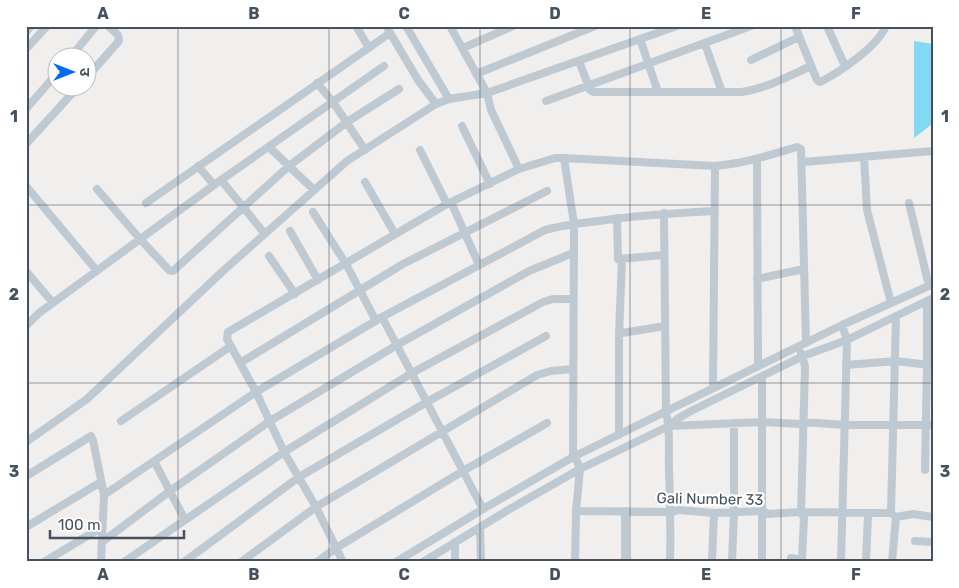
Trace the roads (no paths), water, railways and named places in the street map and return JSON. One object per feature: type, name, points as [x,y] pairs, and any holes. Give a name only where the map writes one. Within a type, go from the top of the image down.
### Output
[{"type":"street","points":[[26,32],[31,26]]},
{"type":"street","points":[[26,50],[47,26]]},
{"type":"street","points":[[78,48],[96,26]]},
{"type":"street","points":[[98,65],[119,41],[118,35],[108,26]]},
{"type":"street","points":[[356,26],[368,48]]},
{"type":"street","points":[[406,26],[449,99]]},
{"type":"street","points":[[450,26],[487,95],[491,110],[519,170]]},
{"type":"street","points":[[463,48],[513,26]]},
{"type":"street","points":[[476,74],[595,26]]},
{"type":"street","points":[[26,442],[87,399],[265,234],[347,161],[436,104],[449,99],[487,95],[677,26]]},
{"type":"street","points":[[546,101],[751,26]]},
{"type":"street","points":[[795,26],[817,80],[820,82],[845,66],[877,40],[886,26]]},
{"type":"street","points":[[827,26],[845,66]]},
{"type":"street","points":[[146,202],[368,48],[388,30],[418,80],[436,104]]},
{"type":"street","points":[[751,60],[799,37]]},
{"type":"street","points":[[640,39],[658,92]]},
{"type":"street","points":[[705,44],[722,92]]},
{"type":"street","points":[[579,61],[588,86],[593,92],[722,92],[756,90],[812,66]]},
{"type":"street","points":[[28,321],[214,185],[384,66]]},
{"type":"street","points":[[26,108],[48,83]]},
{"type":"street","points":[[318,83],[365,150]]},
{"type":"street","points":[[97,189],[140,239],[169,270],[173,271],[289,166],[346,122],[399,90]]},
{"type":"street","points":[[26,144],[68,98]]},
{"type":"street","points":[[462,126],[490,184]]},
{"type":"street","points":[[269,147],[314,190]]},
{"type":"street","points":[[343,562],[316,507],[284,452],[256,392],[226,339],[228,332],[449,203],[519,170],[555,158],[716,166],[757,159],[800,148],[803,162],[806,343],[800,352],[762,377],[731,386],[666,412],[619,435],[480,527],[424,561]]},
{"type":"street","points":[[420,150],[449,203],[479,265]]},
{"type":"street","points":[[803,162],[933,152]]},
{"type":"street","points":[[864,157],[867,210],[891,303]]},
{"type":"street","points":[[564,158],[574,224],[572,300],[577,463],[575,562]]},
{"type":"street","points":[[757,159],[758,366]]},
{"type":"street","points":[[198,166],[214,185]]},
{"type":"street","points":[[713,394],[716,166]]},
{"type":"street","points":[[221,180],[265,234]]},
{"type":"street","points":[[365,182],[395,234]]},
{"type":"street","points":[[26,186],[97,271]]},
{"type":"street","points":[[240,363],[403,264],[547,191]]},
{"type":"street","points":[[670,426],[713,394],[731,386],[758,366],[800,352],[845,332],[891,303],[931,285],[909,204]]},
{"type":"street","points":[[104,496],[256,392],[379,319],[545,230],[617,218],[664,213],[715,211]]},
{"type":"street","points":[[314,212],[360,290],[397,345],[483,509]]},
{"type":"street","points":[[664,213],[666,412],[670,426],[670,562]]},
{"type":"street","points":[[617,218],[618,258],[664,255]]},
{"type":"street","points":[[290,231],[318,280]]},
{"type":"street","points":[[102,542],[170,491],[270,421],[397,345],[529,271],[573,253]]},
{"type":"street","points":[[269,256],[294,294]]},
{"type":"street","points":[[619,435],[619,335],[622,259]]},
{"type":"street","points":[[758,279],[804,269]]},
{"type":"street","points":[[26,271],[53,303]]},
{"type":"street","points":[[124,562],[284,452],[412,373],[543,302],[553,299],[572,300]]},
{"type":"street","points":[[806,343],[896,316],[930,300],[929,425],[925,470]]},
{"type":"street","points":[[892,562],[896,316]]},
{"type":"street","points":[[619,335],[665,326]]},
{"type":"street","points":[[841,562],[846,365],[845,332]]},
{"type":"street","points":[[184,562],[299,477],[427,402],[546,336]]},
{"type":"street","points":[[121,421],[231,346]]},
{"type":"street","points":[[791,562],[791,558],[802,560],[804,518],[801,512],[805,366],[800,352]]},
{"type":"street","points":[[846,365],[896,361],[930,364]]},
{"type":"street","points":[[241,562],[316,507],[537,375],[551,371],[573,369]]},
{"type":"street","points":[[762,377],[764,511],[762,562]]},
{"type":"street","points":[[396,562],[483,509],[577,463],[670,426],[763,422],[844,425],[929,425]]},
{"type":"street","points":[[317,562],[336,548],[463,471],[547,423]]},
{"type":"street","points":[[732,562],[734,423]]},
{"type":"street","points":[[28,475],[90,436],[94,440],[104,496],[101,562]]},
{"type":"street","points":[[154,461],[185,520]]},
{"type":"street","points":[[26,527],[101,482]]},
{"type":"street","name":"Gali Number 33","points":[[576,510],[625,512],[671,512],[680,510],[714,512],[764,511],[766,514],[842,512],[894,515],[913,514],[933,517]]},
{"type":"street","points":[[625,512],[625,562]]},
{"type":"street","points":[[712,562],[714,512]]},
{"type":"street","points":[[866,562],[868,514]]},
{"type":"street","points":[[44,562],[102,527]]},
{"type":"street","points":[[480,527],[481,562]]},
{"type":"street","points":[[455,542],[455,562]]},
{"type":"street","points":[[915,542],[933,542]]},
{"type":"water","points":[[914,41],[933,44],[933,125],[914,138]]}]
